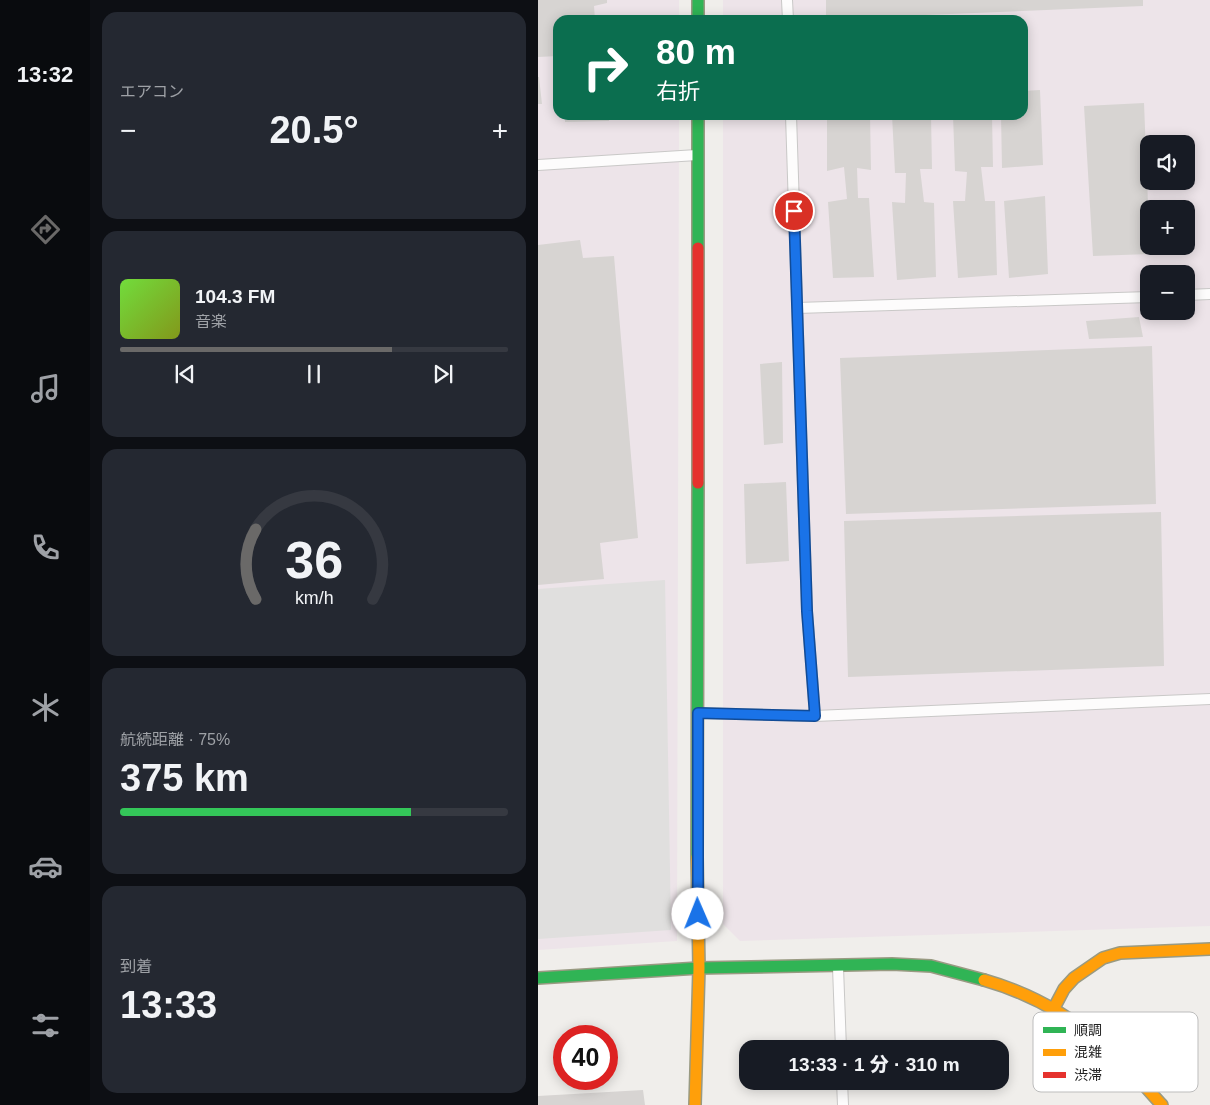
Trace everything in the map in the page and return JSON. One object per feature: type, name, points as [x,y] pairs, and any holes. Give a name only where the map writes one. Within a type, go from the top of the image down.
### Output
[{"type":"street","points":[[698,0],[698,15]]},
{"type":"street","points":[[695,1105],[699,968],[697,896],[698,120]]},
{"type":"street","points":[[1054,1008],[1064,989],[1074,978],[1103,958],[1120,953],[1210,949]]},
{"type":"street","points":[[538,978],[699,968],[892,964],[931,966],[1001,985],[1033,997],[1059,1012]]},
{"type":"street","points":[[1150,1092],[1162,1105]]},
{"type":"lane","points":[[787,0],[788,15]]},
{"type":"lane","points":[[791,120],[807,611],[815,716]]},
{"type":"lane","points":[[538,165],[698,155]]},
{"type":"lane","points":[[1195,295],[1210,294]]},
{"type":"lane","points":[[797,308],[1140,296]]},
{"type":"lane","points":[[698,713],[815,716],[1210,699]]},
{"type":"lane","points":[[838,966],[841,1040]]},
{"type":"lane","points":[[842,1090],[843,1105]]},
{"type":"shaded area","points":[[538,0],[679,0],[679,15],[553,15],[553,120],[679,120],[677,941],[538,950]]},
{"type":"shaded area","points":[[723,0],[1210,0],[1210,926],[740,941],[723,924],[723,120],[1028,120],[1028,15],[723,15]]},
{"type":"shaded area","points":[[665,580],[671,930],[538,939],[538,589]]},
{"type":"building","points":[[538,0],[607,0],[607,3],[594,6],[595,15],[553,15],[553,56],[538,57]]},
{"type":"building","points":[[826,0],[1143,0],[1143,6],[924,15],[826,15]]},
{"type":"building","points":[[539,77],[542,104],[538,104]]},
{"type":"building","points":[[1040,90],[1043,165],[1002,168],[1001,120],[1028,120],[1028,91]]},
{"type":"building","points":[[1144,103],[1145,135],[1140,135],[1140,190],[1147,190],[1148,200],[1140,200],[1140,254],[1093,256],[1084,106]]},
{"type":"building","points":[[565,120],[609,120],[609,121],[565,122]]},
{"type":"building","points":[[827,120],[870,120],[871,170],[857,168],[858,198],[869,198],[874,277],[833,278],[828,202],[847,199],[844,167],[827,171]]},
{"type":"building","points":[[892,120],[931,120],[932,169],[920,169],[924,202],[934,203],[936,277],[897,280],[892,202],[905,203],[906,173],[895,173]]},
{"type":"building","points":[[953,120],[992,120],[993,167],[981,167],[985,201],[995,201],[997,275],[958,278],[953,201],[965,201],[967,172],[955,171]]},
{"type":"building","points":[[1045,196],[1048,274],[1009,278],[1004,201]]},
{"type":"building","points":[[580,240],[583,258],[614,256],[638,538],[600,543],[604,579],[538,585],[538,245]]},
{"type":"building","points":[[1139,317],[1143,337],[1089,339],[1086,321]]},
{"type":"building","points":[[1152,346],[1156,504],[846,514],[840,358]]},
{"type":"building","points":[[782,362],[783,443],[764,445],[760,364]]},
{"type":"building","points":[[786,482],[789,561],[746,564],[744,484]]},
{"type":"building","points":[[1161,512],[1164,666],[848,677],[844,521]]},
{"type":"building","points":[[643,1090],[645,1105],[538,1105],[538,1096]]},
{"type":"traffic: fast","points":[[698,0],[698,15]]},
{"type":"traffic: fast","points":[[698,120],[698,248]]},
{"type":"traffic: fast","points":[[697,857],[698,483]]},
{"type":"traffic: fast","points":[[538,978],[699,968],[892,964],[931,966],[984,980]]},
{"type":"traffic: slow","points":[[695,1105],[699,968],[697,857]]},
{"type":"traffic: slow","points":[[1054,1008],[1064,989],[1074,978],[1103,958],[1120,953],[1211,949]]},
{"type":"traffic: slow","points":[[984,980],[1023,994],[1059,1012]]},
{"type":"traffic: slow","points":[[1150,1092],[1162,1105]]},
{"type":"traffic: jam","points":[[698,248],[698,483]]},
{"type":"route","points":[[698,914],[698,713],[815,716],[807,611],[794,211]]}]
